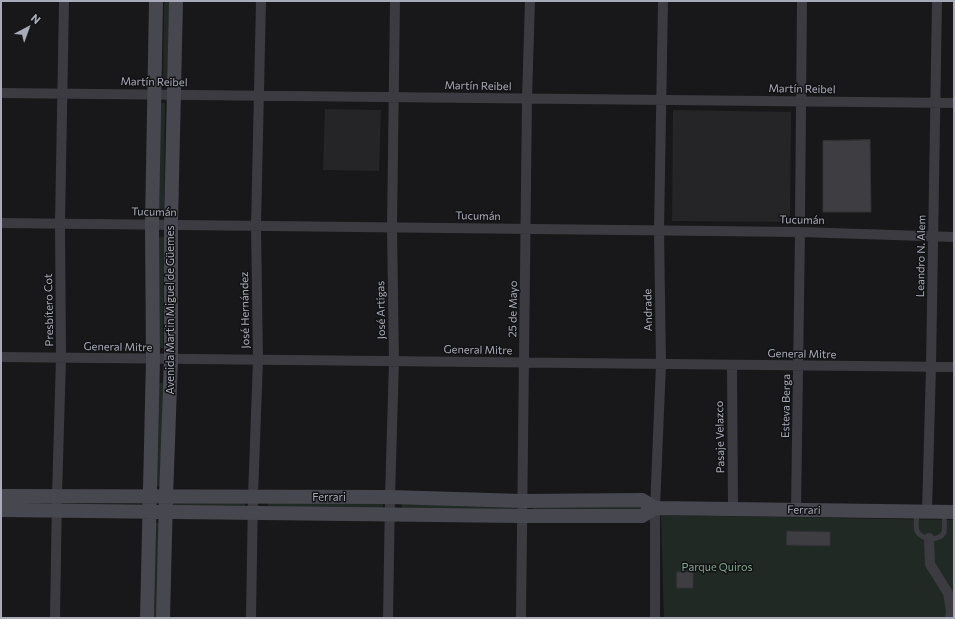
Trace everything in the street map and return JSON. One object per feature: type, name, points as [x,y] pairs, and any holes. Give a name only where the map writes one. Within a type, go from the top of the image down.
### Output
[{"type":"main road","name":"Avenida Martin Miguel de Güemes","points":[[147,618],[153,359],[152,224],[156,1]]},
{"type":"main road","name":"Avenida Martin Miguel de Güemes","points":[[163,618],[165,512],[171,359],[171,224],[176,1]]},
{"type":"main road","name":"Ferrari","points":[[1,496],[253,496],[522,501],[642,500],[655,508],[949,512]]},
{"type":"main road","name":"Ferrari","points":[[1,510],[642,516],[655,508]]},
{"type":"street","name":"Presbítero Cot","points":[[55,618],[61,358],[60,224],[64,1]]},
{"type":"street","name":"José Hernández","points":[[251,618],[253,496],[258,360],[256,226],[261,1]]},
{"type":"street","name":"José Artigas","points":[[388,618],[394,361],[392,227],[395,1]]},
{"type":"street","name":"25 de Mayo","points":[[521,618],[527,98],[530,1]]},
{"type":"street","name":"Andrade","points":[[655,618],[655,508],[661,364],[659,230],[663,1]]},
{"type":"street","points":[[800,218],[802,1]]},
{"type":"street","name":"Leandro N. Alem","points":[[922,511],[931,367],[937,1]]},
{"type":"street","name":"Martín Reibel","points":[[1,93],[954,103]]},
{"type":"street","name":"Tucumán","points":[[1,223],[800,232],[954,237]]},
{"type":"street","name":"Esteva Berga","points":[[796,509],[800,232]]},
{"type":"street","name":"General Mitre","points":[[1,357],[954,367]]},
{"type":"street","name":"Pasaje Velazco","points":[[732,365],[733,509]]},
{"type":"street","points":[[929,538],[930,564],[948,593],[951,611],[950,618]]},
{"type":"lane","points":[[922,511],[917,531],[922,536],[936,539],[944,532],[949,512]]},
{"type":"shaded area","points":[[325,109],[381,110],[379,171],[323,170]]},
{"type":"shaded area","points":[[673,110],[791,112],[790,222],[672,221]]},
{"type":"green space","points":[[164,1],[169,1],[168,83],[163,83]]},
{"type":"green space","points":[[160,103],[165,103],[164,214],[159,213]]},
{"type":"green space","points":[[159,237],[164,237],[163,348],[158,348]]},
{"type":"green space","points":[[158,383],[163,383],[161,486],[156,486]]},
{"type":"green space","points":[[172,501],[245,501],[245,508],[172,508]]},
{"type":"green space","points":[[268,502],[383,503],[383,510],[268,508]]},
{"type":"green space","points":[[402,504],[518,505],[517,512],[402,511]]},
{"type":"green space","points":[[533,504],[648,505],[648,512],[533,511]]},
{"type":"green space","name":"Parque Quiros","points":[[661,515],[954,520],[954,618],[664,618]]},
{"type":"green space","points":[[156,523],[161,523],[159,618],[154,618]]},
{"type":"building","points":[[870,140],[871,212],[823,212],[823,141]]},
{"type":"building","points":[[787,531],[830,532],[830,546],[787,545]]},
{"type":"building","points":[[677,572],[693,572],[693,588],[677,588]]}]
